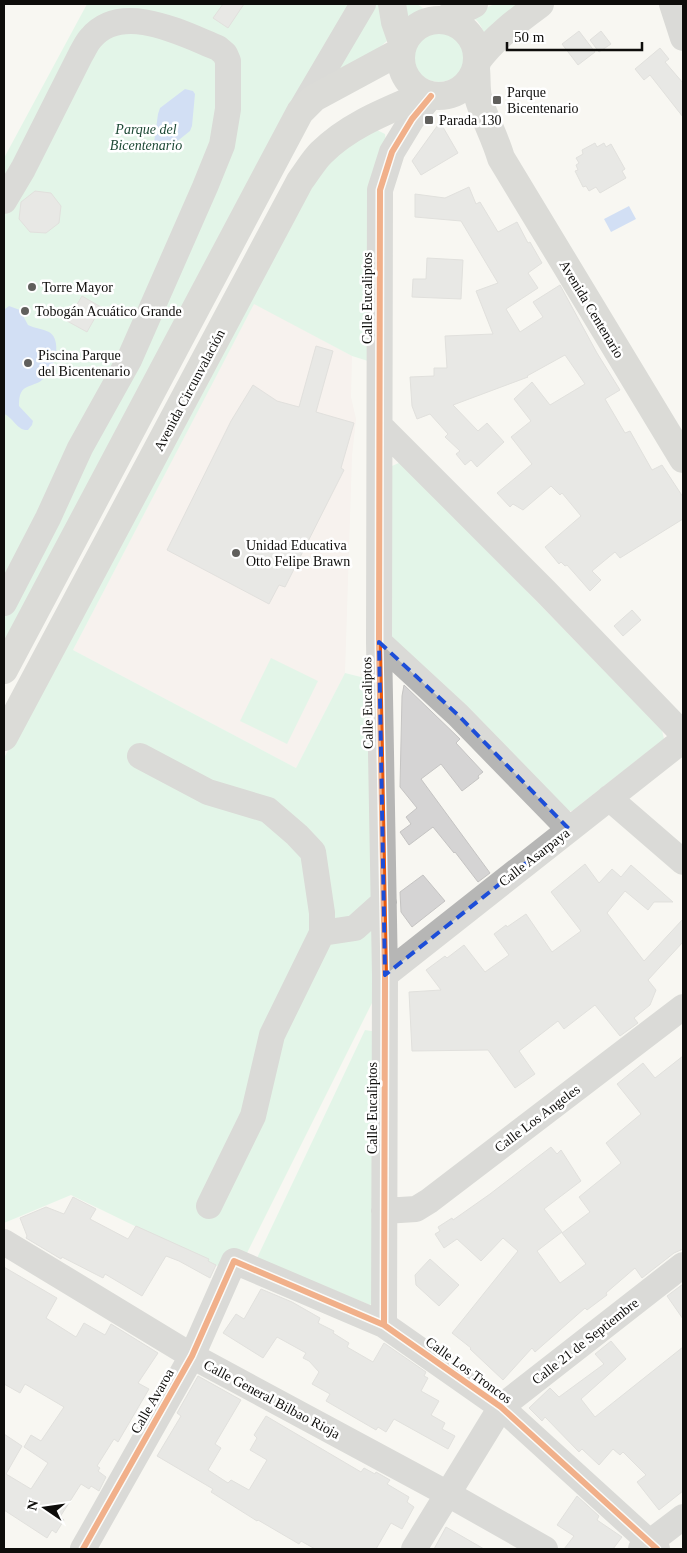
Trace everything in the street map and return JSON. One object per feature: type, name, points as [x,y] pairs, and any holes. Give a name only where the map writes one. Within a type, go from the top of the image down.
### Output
[{"type":"main road","points":[[392,4],[402,48],[401,65],[408,82],[433,96],[461,89],[470,80],[488,46],[500,34],[540,4]]},
{"type":"main road","points":[[4,670],[300,112],[314,98],[402,48],[409,33],[416,27],[438,14],[474,4]]},
{"type":"main road","points":[[438,14],[462,27],[469,34],[477,51],[477,65]]},
{"type":"main road","name":"Avenida Centenario","points":[[477,65],[478,94],[482,110],[496,140],[501,158],[683,459]]},
{"type":"main road","name":"Avenida Centenario","points":[[433,96],[459,108],[470,119],[486,144],[501,158]]},
{"type":"main road","name":"Avenida Circunvalación","points":[[4,737],[300,181],[321,153],[347,132],[368,119],[433,96]]},
{"type":"street","points":[[300,112],[363,4]]},
{"type":"street","points":[[672,4],[683,38]]},
{"type":"street","points":[[4,201],[23,169],[81,54],[91,38],[103,27],[114,22],[129,20],[150,22],[218,48],[226,54],[228,61],[228,109],[222,145],[129,360],[80,448],[48,518],[4,603]]},
{"type":"street","name":"Calle Eucaliptos","points":[[384,1325],[385,975],[379,642],[380,190],[392,152],[412,119],[433,96]]},
{"type":"street","points":[[380,426],[546,592],[683,734]]},
{"type":"street","points":[[379,642],[458,715],[569,829]]},
{"type":"street","name":"Calle Asarpaya","points":[[385,975],[683,740]]},
{"type":"street","points":[[140,756],[208,792],[268,810],[297,835],[313,852],[322,913],[322,933],[272,1035],[254,1116],[210,1206]]},
{"type":"street","points":[[609,798],[683,862]]},
{"type":"street","points":[[322,933],[355,928],[384,902]]},
{"type":"street","name":"Calle Los Angeles","points":[[384,1211],[416,1209],[429,1201],[683,1007]]},
{"type":"street","name":"Calle General Bilbao Rioja","points":[[4,1242],[192,1356],[448,1494],[544,1549]]},
{"type":"street","name":"Calle Los Troncos","points":[[234,1261],[384,1325],[501,1407],[649,1547]]},
{"type":"street","name":"Calle Avaroa","points":[[83,1549],[192,1356],[234,1261]]},
{"type":"street","name":"Calle 21 de Septiembre","points":[[414,1549],[501,1407],[683,1265]]},
{"type":"street","points":[[649,1547],[683,1517]]},
{"type":"highlighted area","points":[[379,642],[458,715],[569,829],[385,975]]},
{"type":"shaded area","name":"Unidad Educativa Otto Felipe Brawn","points":[[254,303],[352,356],[351,397],[356,419],[352,456],[345,673],[296,768],[73,650]]},
{"type":"green space","name":"Parque del Bicentenario","points":[[87,4],[354,4],[4,646],[4,158]]},
{"type":"green space","points":[[372,4],[383,4],[387,41],[335,75]]},
{"type":"green space","points":[[401,4],[417,4],[423,8],[406,24]]},
{"type":"green space","points":[[495,4],[521,4],[485,38],[480,24],[468,15]]},
{"type":"green space","points":[[434,30],[444,30],[458,37],[465,51],[465,61],[458,75],[444,82],[434,82],[424,78],[417,71],[413,61],[413,51],[417,41],[424,34]]},
{"type":"green space","points":[[377,130],[385,134],[386,142],[368,361],[352,356],[254,304],[73,650],[296,768],[345,673],[373,680],[373,1001],[245,1257],[236,1255],[217,1266],[71,1195],[4,1223],[4,758],[301,199],[323,170],[346,147]]},
{"type":"green space","points":[[401,462],[662,730],[664,739],[572,811],[567,811],[391,641],[392,466]]},
{"type":"green space","points":[[271,658],[318,681],[287,744],[240,721]]},
{"type":"green space","points":[[365,1030],[378,1032],[377,1299],[370,1305],[257,1258]]},
{"type":"water","points":[[185,89],[193,91],[195,94],[190,131],[165,151],[159,150],[155,147],[154,143],[160,108]]},
{"type":"water","points":[[629,206],[636,219],[611,232],[604,219]]},
{"type":"water","name":"Piscina Parque del Bicentenario","points":[[9,306],[20,310],[28,325],[49,332],[56,342],[55,357],[50,371],[42,380],[26,387],[20,394],[19,406],[33,421],[28,430],[18,426],[4,414],[4,324],[5,309]]},
{"type":"building","points":[[223,4],[244,4],[228,28],[213,18]]},
{"type":"building","points":[[579,31],[595,52],[578,65],[562,44]]},
{"type":"building","points":[[601,31],[611,44],[599,52],[590,40]]},
{"type":"building","points":[[660,48],[669,59],[665,62],[683,83],[683,117],[650,75],[644,80],[635,69]]},
{"type":"building","points":[[440,122],[458,153],[421,175],[412,161]]},
{"type":"building","points":[[595,143],[597,147],[604,143],[606,147],[611,144],[625,169],[622,171],[626,178],[600,193],[596,187],[589,191],[586,186],[583,187],[575,171],[578,170],[576,165],[579,163],[576,158],[583,154],[582,150]]},
{"type":"building","points":[[469,187],[476,204],[480,202],[498,232],[517,222],[528,243],[530,242],[542,263],[528,273],[538,288],[506,309],[520,332],[543,317],[533,302],[560,285],[597,353],[620,390],[605,399],[625,433],[630,431],[652,470],[662,465],[683,497],[683,519],[620,558],[615,552],[592,571],[601,580],[590,591],[567,565],[565,566],[561,562],[559,564],[545,547],[581,516],[562,493],[560,495],[551,486],[523,510],[513,504],[510,507],[497,493],[532,464],[511,437],[531,421],[514,399],[532,382],[550,405],[585,384],[565,355],[528,377],[453,405],[478,431],[487,423],[504,442],[477,467],[471,460],[465,465],[456,454],[460,451],[445,437],[448,434],[430,414],[417,419],[412,406],[410,377],[434,376],[434,368],[447,368],[445,336],[493,334],[476,291],[498,283],[461,221],[415,217],[415,194],[445,198]]},
{"type":"building","points":[[35,191],[51,193],[61,206],[59,223],[46,233],[30,232],[19,219],[21,202]]},
{"type":"building","points":[[427,258],[463,260],[461,299],[412,297],[413,279],[426,279]]},
{"type":"building","points":[[82,296],[101,307],[87,332],[67,321]]},
{"type":"building","points":[[316,346],[333,351],[316,412],[354,423],[341,468],[344,470],[285,587],[279,585],[269,604],[167,550],[231,421],[253,385],[277,401],[299,407]]},
{"type":"building","points":[[632,610],[641,620],[623,636],[614,626]]},
{"type":"building","points":[[404,685],[460,739],[456,743],[483,772],[478,776],[479,778],[462,791],[441,764],[421,779],[490,873],[478,882],[433,827],[409,845],[400,832],[411,824],[406,817],[417,808],[400,787],[402,696]]},
{"type":"building","points":[[585,864],[599,883],[612,869],[621,877],[631,865],[673,902],[654,902],[648,910],[625,891],[607,913],[644,961],[683,919],[683,942],[648,980],[656,990],[650,1005],[634,1018],[638,1023],[620,1036],[595,1005],[564,1029],[558,1021],[519,1051],[535,1074],[515,1088],[488,1050],[412,1051],[409,992],[441,990],[426,970],[445,956],[447,958],[464,945],[485,972],[509,955],[494,934],[526,914],[552,952],[581,931],[551,892]]},
{"type":"building","points":[[423,875],[445,901],[412,927],[401,912],[400,892]]},
{"type":"building","points":[[683,1056],[683,1249],[674,1253],[642,1278],[635,1268],[606,1293],[607,1295],[587,1310],[585,1308],[535,1352],[532,1348],[503,1380],[471,1348],[452,1333],[518,1251],[503,1238],[481,1261],[457,1239],[444,1248],[435,1234],[440,1231],[438,1227],[452,1218],[453,1220],[490,1194],[551,1147],[557,1154],[561,1150],[581,1181],[544,1209],[562,1232],[537,1251],[560,1283],[586,1264],[562,1233],[590,1212],[579,1197],[621,1163],[606,1143],[641,1114],[617,1084],[643,1063],[655,1078]]},
{"type":"building","points":[[73,1197],[96,1209],[90,1219],[128,1239],[136,1226],[209,1259],[208,1261],[216,1265],[210,1278],[166,1256],[142,1296],[105,1274],[103,1278],[62,1257],[61,1259],[26,1238],[27,1236],[20,1218],[46,1207],[64,1214]]},
{"type":"building","points":[[430,1259],[459,1285],[439,1306],[416,1285],[415,1275]]},
{"type":"building","points":[[4,1267],[57,1298],[46,1318],[76,1337],[84,1323],[105,1335],[111,1324],[158,1353],[138,1383],[149,1389],[118,1442],[114,1439],[97,1466],[100,1468],[98,1471],[106,1477],[99,1491],[91,1486],[89,1489],[81,1484],[60,1517],[64,1520],[56,1533],[52,1530],[47,1538],[4,1510],[4,1434],[22,1446],[6,1474],[31,1489],[48,1463],[24,1447],[31,1435],[41,1441],[64,1407],[25,1384],[20,1393],[4,1384]]},
{"type":"building","points":[[683,1284],[683,1319],[667,1296]]},
{"type":"building","points":[[261,1289],[292,1302],[320,1318],[318,1323],[334,1331],[333,1333],[349,1343],[347,1347],[373,1362],[384,1343],[426,1372],[424,1376],[428,1378],[421,1391],[439,1401],[431,1415],[445,1423],[442,1429],[455,1436],[448,1449],[394,1419],[386,1432],[378,1427],[376,1430],[326,1401],[330,1394],[312,1384],[319,1372],[309,1361],[303,1358],[306,1353],[277,1337],[263,1358],[223,1333],[236,1314],[244,1319]]},
{"type":"building","points":[[611,1341],[626,1359],[581,1399],[595,1417],[683,1347],[683,1491],[659,1510],[637,1482],[646,1475],[623,1452],[620,1455],[613,1449],[599,1465],[582,1449],[579,1452],[545,1417],[542,1421],[529,1408],[550,1388],[559,1397],[604,1364],[595,1354]]},
{"type":"building","points":[[198,1376],[241,1400],[215,1444],[221,1448],[208,1470],[228,1483],[231,1480],[249,1490],[267,1460],[250,1450],[257,1438],[254,1435],[266,1416],[361,1472],[364,1468],[390,1480],[387,1484],[409,1497],[407,1502],[414,1507],[402,1529],[391,1523],[376,1549],[315,1549],[301,1541],[299,1544],[257,1521],[211,1492],[213,1489],[157,1456],[181,1416],[177,1413]]},
{"type":"building","points":[[577,1496],[599,1516],[597,1520],[622,1537],[613,1549],[564,1549],[574,1536],[557,1525]]},
{"type":"building","points":[[446,1527],[484,1549],[434,1549]]},
{"type":"cycle path","points":[[384,1325],[385,975],[379,642],[380,190],[392,152],[412,119],[431,96]]},
{"type":"cycle path","points":[[83,1549],[192,1356],[234,1261],[384,1325],[501,1407],[657,1549]]},
{"type":"place","name":"Parque Bicentenario","points":[[497,100]]},
{"type":"place","name":"Parada 130","points":[[429,120]]},
{"type":"place","name":"Torre Mayor","points":[[32,287]]},
{"type":"place","name":"Tobogán Acuático Grande","points":[[25,311]]},
{"type":"place","name":"Piscina Parque del Bicentenario","points":[[28,363]]},
{"type":"place","name":"Unidad Educativa Otto Felipe Brawn","points":[[236,553]]}]
